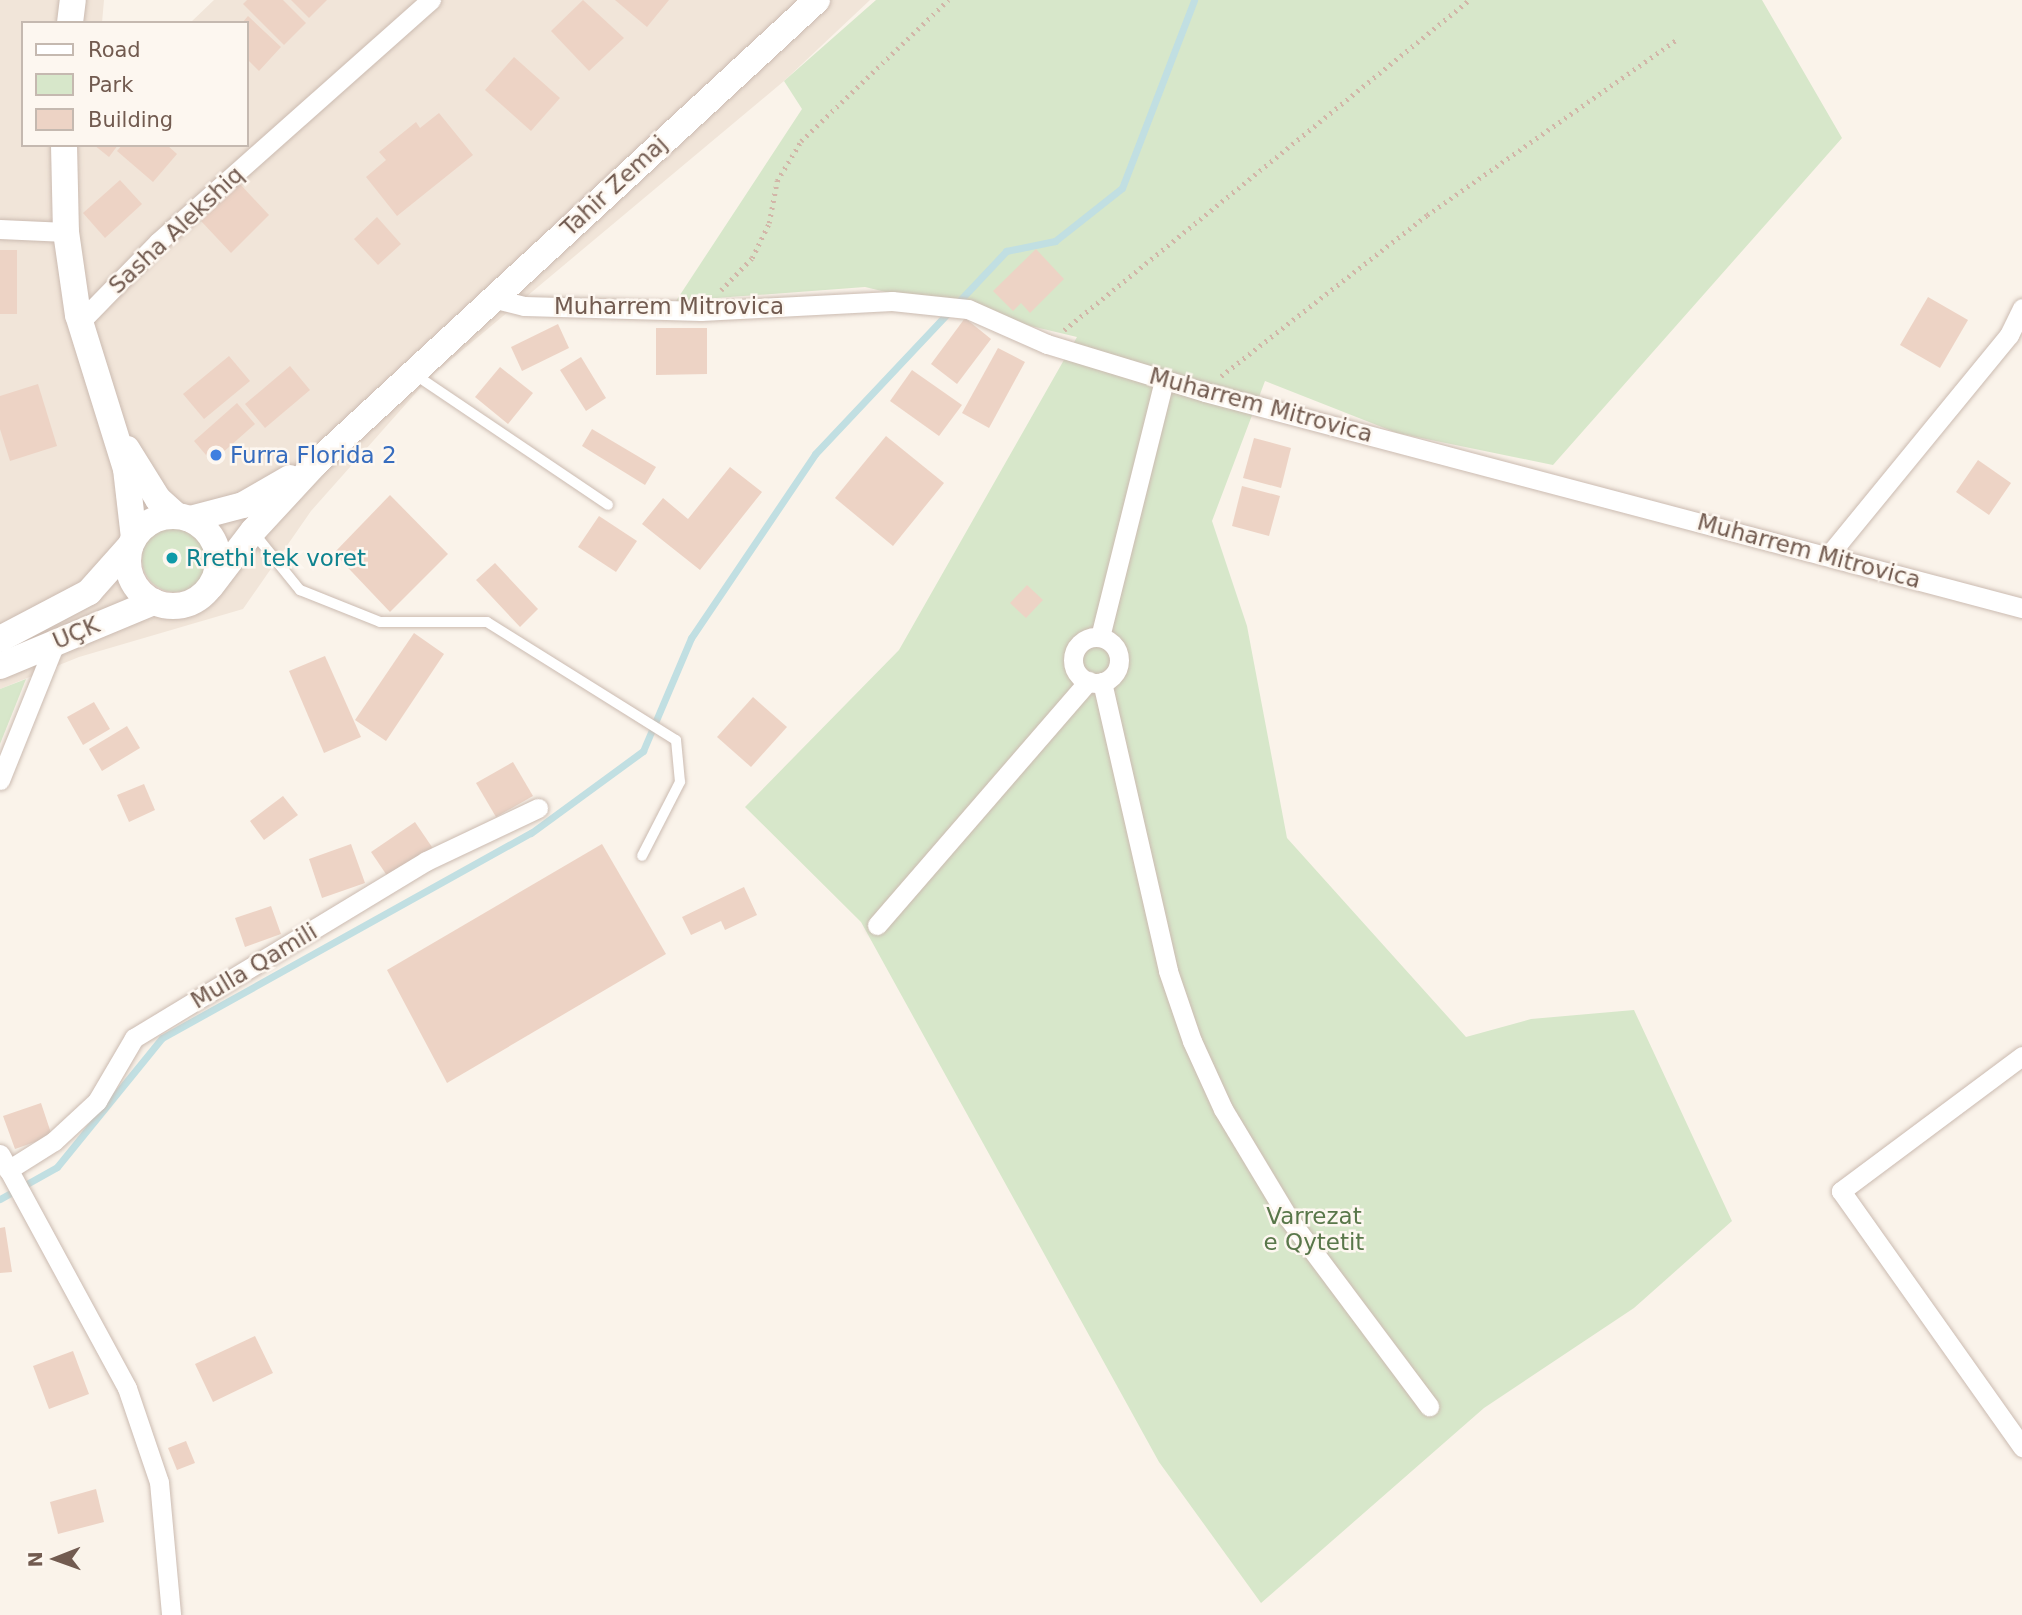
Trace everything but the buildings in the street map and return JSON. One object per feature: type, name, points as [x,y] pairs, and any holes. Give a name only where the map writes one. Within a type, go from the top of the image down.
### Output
[{"type":"main road","points":[[70,21],[73,0]]},
{"type":"main road","name":"Tahir Zemaj","points":[[211,586],[253,531],[316,463],[817,0]]},
{"type":"main road","points":[[64,147],[66,232],[80,322],[125,469],[132,542],[129,572],[142,595],[153,602],[166,606],[191,603],[211,586],[217,574],[217,548],[202,526],[183,517],[158,499],[112,424]]},
{"type":"main road","name":"Tahir Zemaj","points":[[183,517],[243,505],[316,463]]},
{"type":"main road","points":[[132,542],[149,522],[183,517]]},
{"type":"main road","name":"UÇK","points":[[0,639],[89,592],[132,542]]},
{"type":"main road","name":"UÇK","points":[[0,666],[153,602]]},
{"type":"street","name":"Sasha Alekshiq","points":[[80,322],[158,242],[431,0]]},
{"type":"street","points":[[0,229],[66,232]]},
{"type":"street","name":"Muharrem Mitrovica","points":[[492,298],[524,306],[701,311],[891,301],[968,309],[1047,344],[1205,392],[2022,608]]},
{"type":"street","points":[[1828,556],[2010,335],[2022,308]]},
{"type":"street","points":[[1100,637],[1164,380]]},
{"type":"street","points":[[877,925],[1095,681],[1115,673],[1119,658],[1113,644],[1100,637],[1085,640],[1075,650],[1077,671],[1095,681],[1168,971],[1192,1041],[1223,1109],[1289,1219],[1429,1406]]},
{"type":"street","points":[[0,780],[56,641]]},
{"type":"street","name":"Mulla Qamili","points":[[171,1615],[159,1482],[127,1388],[4,1162],[54,1141],[97,1101],[134,1038],[426,861],[538,808]]},
{"type":"street","points":[[2022,1056],[1841,1191],[2022,1447]]},
{"type":"lane","points":[[412,373],[608,505]]},
{"type":"lane","points":[[253,531],[300,590],[380,622],[487,622],[676,740],[680,782],[642,856]]},
{"type":"path","points":[[701,311],[752,258],[769,223],[777,181],[801,141],[948,0]]},
{"type":"path","points":[[1047,344],[1469,0]]},
{"type":"path","points":[[1205,392],[1427,215],[1676,39]]},
{"type":"shaded area","points":[[0,0],[104,0],[102,21],[21,21],[21,147],[248,147],[248,21],[192,21],[214,0],[870,0],[784,81],[429,378],[311,511],[243,609],[79,657],[0,689]]},
{"type":"green space","name":"Varrezat e Qytetit","points":[[876,0],[1762,0],[1842,138],[1553,465],[1397,433],[1265,381],[1212,521],[1247,626],[1287,838],[1466,1037],[1531,1019],[1634,1010],[1732,1221],[1634,1308],[1484,1408],[1261,1603],[1159,1462],[861,922],[745,807],[899,650],[1077,337],[865,287],[676,301],[802,109],[784,81]]},
{"type":"green space","points":[[175,526],[188,529],[198,536],[205,546],[208,559],[205,572],[198,582],[188,589],[175,592],[162,589],[152,582],[145,572],[142,559],[145,546],[152,536],[162,529]]},
{"type":"green space","points":[[26,679],[0,744],[0,689]]},
{"type":"waterway","points":[[0,1199],[57,1167],[162,1038],[531,833],[643,751],[691,638],[815,454],[1006,251],[1055,241],[1122,188],[1194,0]]},
{"type":"place","name":"Furra Florida 2","points":[[216,455]]},
{"type":"place","name":"Rrethi tek voret","points":[[172,558]]}]
